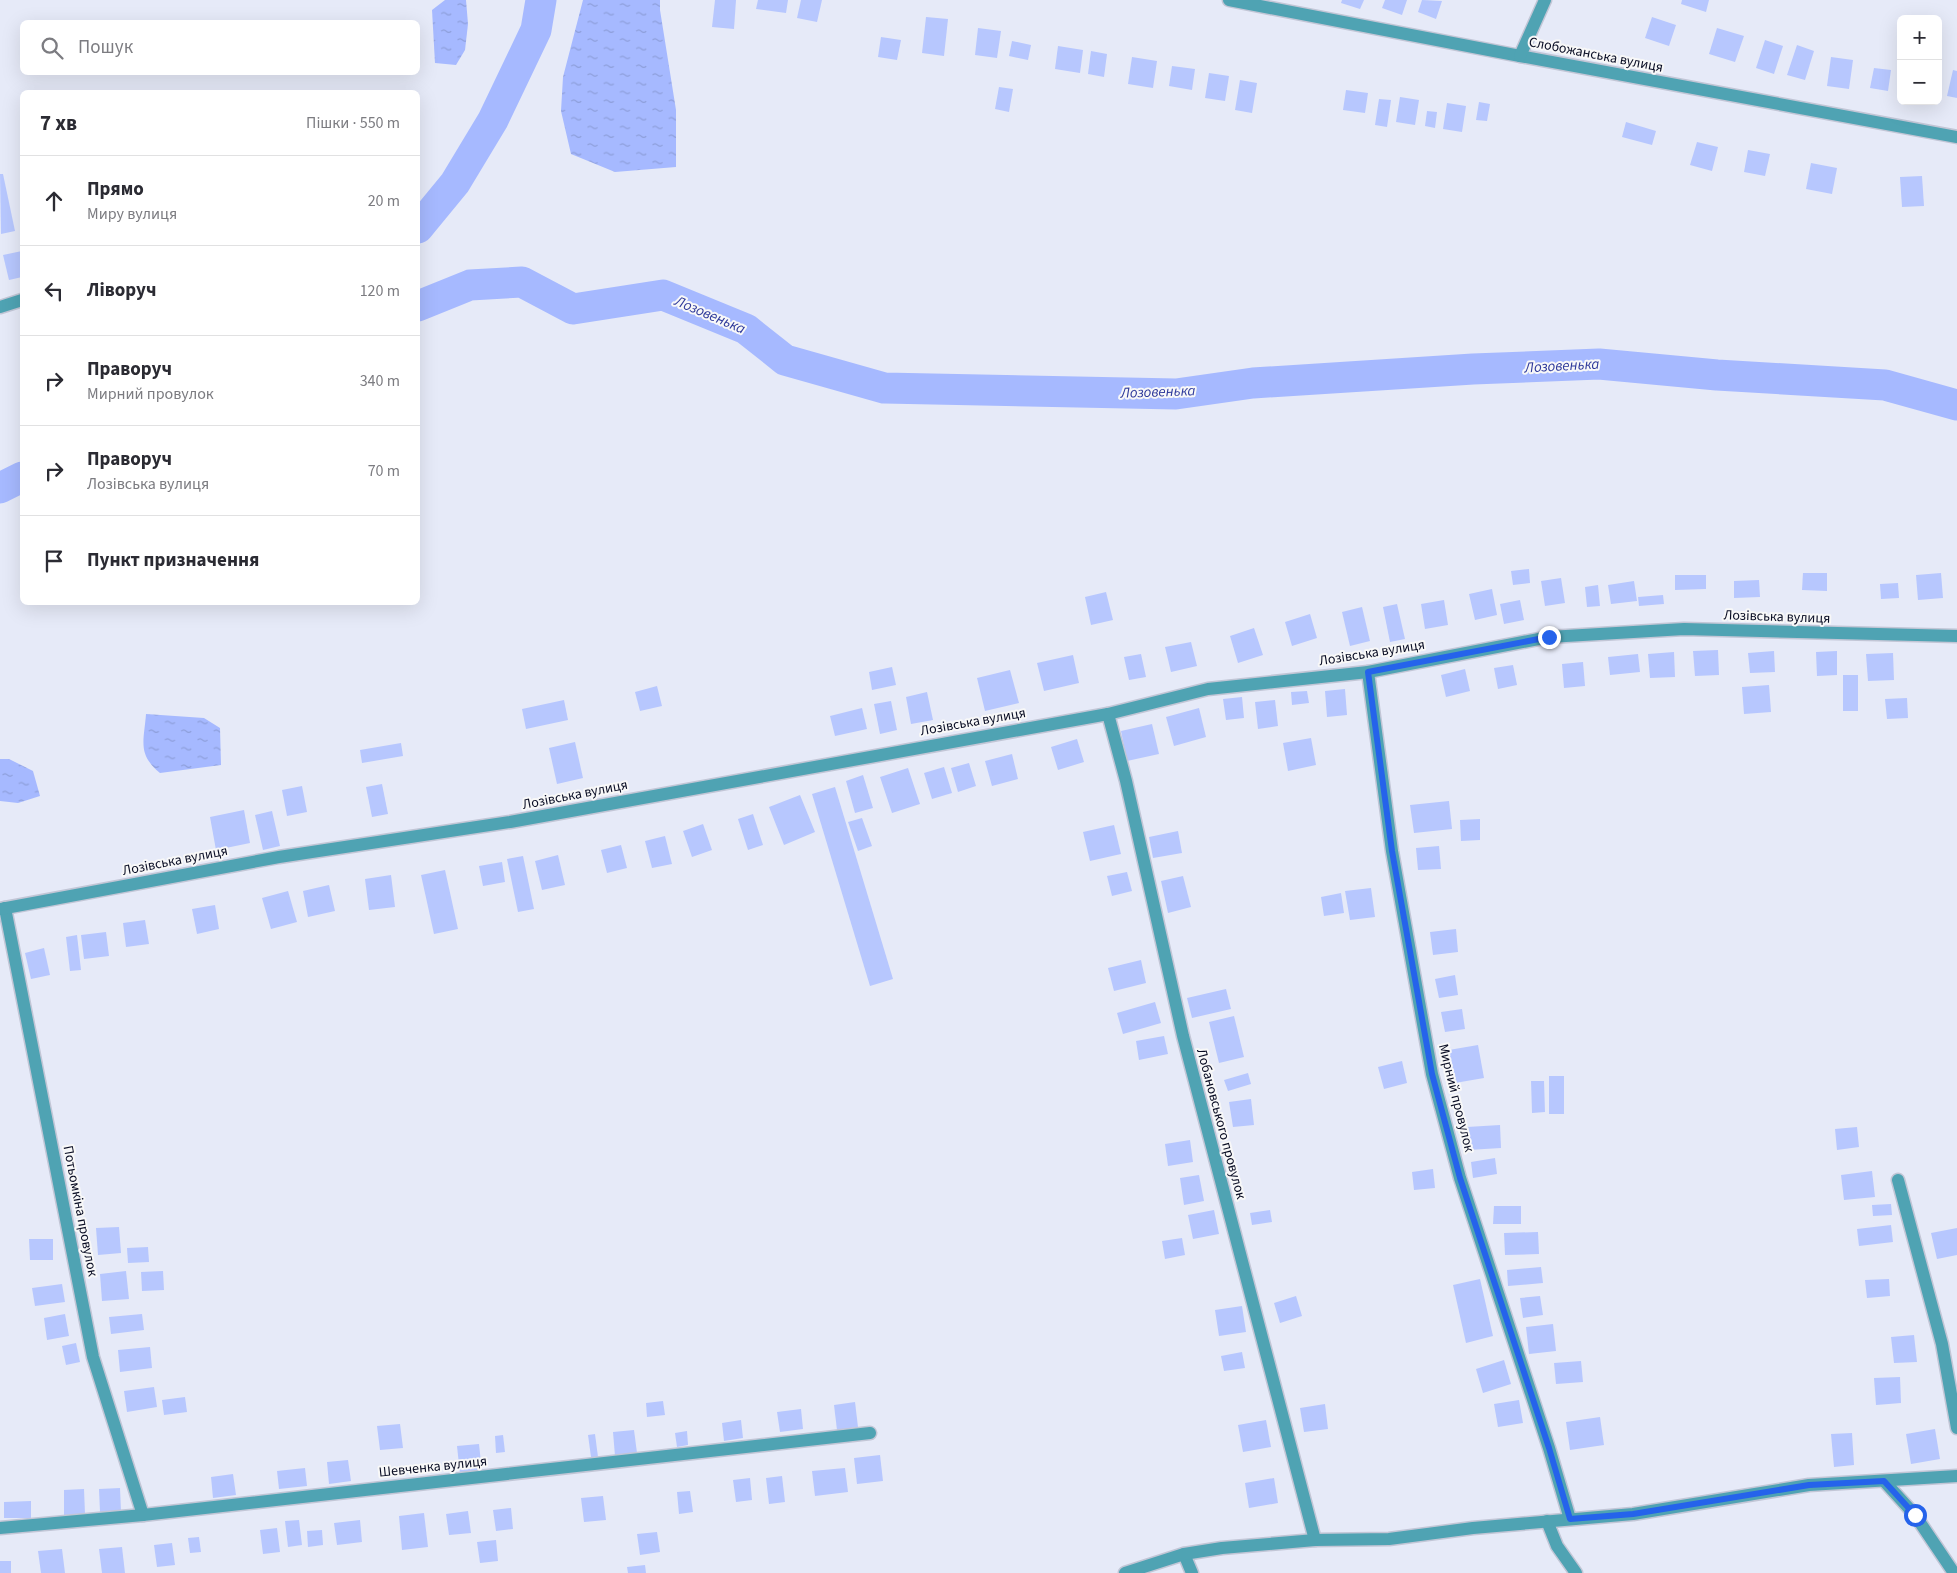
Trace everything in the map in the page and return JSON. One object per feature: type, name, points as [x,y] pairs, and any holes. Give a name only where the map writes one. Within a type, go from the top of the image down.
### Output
[{"type":"street","name":"Слобожанська вулиця","points":[[1229,0],[1957,137]]},
{"type":"street","points":[[1520,56],[1545,0]]},
{"type":"street","points":[[0,307],[20,301]]},
{"type":"street","name":"Лозівська вулиця","points":[[3,908],[279,857],[510,822],[1108,714],[1208,688],[1368,672],[1549,637],[1684,629],[1957,636]]},
{"type":"street","name":"Мирний провулок","points":[[1368,672],[1392,851],[1432,1074],[1460,1178],[1549,1448],[1570,1519]]},
{"type":"street","name":"Лобановського провулок","points":[[1108,714],[1126,781],[1183,1036],[1315,1540]]},
{"type":"street","name":"Потьомкіна провулок","points":[[3,908],[93,1356],[143,1515]]},
{"type":"street","points":[[1898,1180],[1942,1344],[1957,1428]]},
{"type":"street","name":"Шевченка вулиця","points":[[0,1528],[143,1515],[870,1434]]},
{"type":"street","points":[[1124,1573],[1184,1554],[1222,1548],[1315,1540],[1389,1539],[1473,1528],[1633,1514],[1809,1485],[1957,1476]]},
{"type":"street","points":[[1884,1481],[1915,1515],[1954,1573]]},
{"type":"street","points":[[1547,1521],[1557,1546],[1576,1573]]},
{"type":"street","points":[[1184,1554],[1192,1573]]},
{"type":"water","points":[[445,0],[466,0],[468,24],[465,50],[456,65],[435,63],[432,10]]},
{"type":"water","points":[[583,0],[660,0],[676,110],[676,167],[615,172],[571,154],[561,111],[563,77]]},
{"type":"water","points":[[146,714],[204,718],[220,728],[221,765],[160,773],[148,760],[145,753],[143,740]]},
{"type":"water","points":[[0,759],[9,759],[33,771],[40,796],[18,803],[0,801]]},
{"type":"building","points":[[715,0],[736,0],[734,29],[712,27]]},
{"type":"building","points":[[758,0],[788,0],[786,13],[756,9]]},
{"type":"building","points":[[801,0],[822,0],[817,22],[797,18]]},
{"type":"building","points":[[1342,0],[1364,0],[1360,9],[1341,3]]},
{"type":"building","points":[[1385,0],[1407,0],[1402,15],[1382,8]]},
{"type":"building","points":[[1422,0],[1442,1],[1436,19],[1418,12]]},
{"type":"building","points":[[1682,0],[1709,0],[1706,12],[1681,4]]},
{"type":"building","points":[[926,17],[948,19],[944,56],[922,53]]},
{"type":"building","points":[[1652,17],[1676,25],[1669,46],[1645,38]]},
{"type":"building","points":[[978,28],[1001,31],[997,58],[975,55]]},
{"type":"building","points":[[1717,28],[1744,36],[1735,62],[1709,54]]},
{"type":"building","points":[[881,37],[901,40],[897,60],[878,57]]},
{"type":"building","points":[[1765,40],[1783,46],[1774,74],[1756,68]]},
{"type":"building","points":[[1012,41],[1031,45],[1028,60],[1009,56]]},
{"type":"building","points":[[1797,45],[1814,51],[1805,80],[1787,75]]},
{"type":"building","points":[[1058,46],[1083,50],[1080,73],[1055,69]]},
{"type":"building","points":[[1091,51],[1107,54],[1104,77],[1088,74]]},
{"type":"building","points":[[1132,57],[1157,61],[1153,88],[1128,84]]},
{"type":"building","points":[[1831,57],[1853,60],[1849,89],[1827,86]]},
{"type":"building","points":[[1172,66],[1195,69],[1192,90],[1169,86]]},
{"type":"building","points":[[1874,68],[1891,70],[1888,91],[1870,88]]},
{"type":"building","points":[[1953,70],[1957,71],[1957,98],[1947,96]]},
{"type":"building","points":[[1209,73],[1229,76],[1225,101],[1205,98]]},
{"type":"building","points":[[1240,80],[1257,83],[1252,113],[1235,110]]},
{"type":"building","points":[[999,87],[1013,89],[1009,112],[995,109]]},
{"type":"building","points":[[1346,90],[1368,93],[1365,113],[1343,110]]},
{"type":"building","points":[[1400,97],[1419,100],[1415,125],[1396,122]]},
{"type":"building","points":[[1379,99],[1391,100],[1387,127],[1375,125]]},
{"type":"building","points":[[1479,102],[1490,104],[1487,121],[1476,120]]},
{"type":"building","points":[[1447,103],[1466,106],[1462,132],[1443,129]]},
{"type":"building","points":[[1427,111],[1437,112],[1435,128],[1425,126]]},
{"type":"building","points":[[1626,122],[1656,131],[1652,145],[1622,137]]},
{"type":"building","points":[[1697,142],[1718,147],[1712,171],[1690,165]]},
{"type":"building","points":[[1748,150],[1770,154],[1765,176],[1744,172]]},
{"type":"building","points":[[1811,163],[1837,168],[1832,194],[1806,189]]},
{"type":"building","points":[[0,174],[3,174],[15,231],[1,234]]},
{"type":"building","points":[[1922,176],[1924,206],[1902,207],[1900,177]]},
{"type":"building","points":[[20,251],[20,277],[9,280],[3,255]]},
{"type":"building","points":[[1529,569],[1530,583],[1513,585],[1511,571]]},
{"type":"building","points":[[1803,573],[1827,573],[1827,591],[1802,590]]},
{"type":"building","points":[[1941,573],[1943,598],[1918,600],[1916,575]]},
{"type":"building","points":[[1675,575],[1706,575],[1706,589],[1675,590]]},
{"type":"building","points":[[1561,578],[1565,603],[1545,606],[1541,581]]},
{"type":"building","points":[[1759,580],[1760,597],[1734,598],[1734,581]]},
{"type":"building","points":[[1634,581],[1637,601],[1611,604],[1608,585]]},
{"type":"building","points":[[1898,583],[1899,598],[1881,599],[1880,584]]},
{"type":"building","points":[[1598,585],[1600,606],[1587,607],[1585,587]]},
{"type":"building","points":[[1492,589],[1497,615],[1475,620],[1469,594]]},
{"type":"building","points":[[1106,592],[1113,620],[1091,625],[1085,597]]},
{"type":"building","points":[[1663,595],[1664,604],[1639,606],[1638,597]]},
{"type":"building","points":[[1444,600],[1448,625],[1425,629],[1421,604]]},
{"type":"building","points":[[1520,600],[1524,620],[1504,624],[1500,604]]},
{"type":"building","points":[[1397,604],[1405,639],[1390,642],[1383,607]]},
{"type":"building","points":[[1362,607],[1370,641],[1350,646],[1342,612]]},
{"type":"building","points":[[1310,614],[1317,638],[1292,646],[1285,622]]},
{"type":"building","points":[[1254,628],[1263,655],[1238,663],[1230,636]]},
{"type":"building","points":[[1191,642],[1197,666],[1171,672],[1165,647]]},
{"type":"building","points":[[1718,650],[1719,675],[1695,676],[1693,651]]},
{"type":"building","points":[[1774,651],[1775,672],[1750,673],[1748,653]]},
{"type":"building","points":[[1837,651],[1837,675],[1817,676],[1816,652]]},
{"type":"building","points":[[1674,652],[1675,677],[1650,678],[1648,654]]},
{"type":"building","points":[[1893,653],[1894,680],[1868,681],[1866,654]]},
{"type":"building","points":[[1141,654],[1146,677],[1129,680],[1124,657]]},
{"type":"building","points":[[1638,654],[1640,672],[1610,675],[1608,657]]},
{"type":"building","points":[[1073,655],[1079,683],[1044,691],[1037,663]]},
{"type":"building","points":[[1583,662],[1585,686],[1564,688],[1562,664]]},
{"type":"building","points":[[1513,665],[1517,685],[1498,689],[1494,668]]},
{"type":"building","points":[[892,667],[896,685],[872,690],[869,672]]},
{"type":"building","points":[[1465,669],[1470,691],[1446,697],[1441,675]]},
{"type":"building","points":[[1010,670],[1019,703],[985,711],[977,678]]},
{"type":"building","points":[[1843,675],[1858,675],[1858,711],[1843,711]]},
{"type":"building","points":[[1769,685],[1771,712],[1744,714],[1742,687]]},
{"type":"building","points":[[657,686],[662,706],[640,711],[635,692]]},
{"type":"building","points":[[1345,689],[1347,715],[1327,717],[1325,691]]},
{"type":"building","points":[[1307,691],[1309,703],[1292,705],[1291,692]]},
{"type":"building","points":[[927,692],[933,720],[911,724],[906,697]]},
{"type":"building","points":[[1242,697],[1244,718],[1226,720],[1223,699]]},
{"type":"building","points":[[1907,698],[1908,718],[1887,719],[1885,699]]},
{"type":"building","points":[[564,700],[568,720],[526,729],[522,709]]},
{"type":"building","points":[[1275,700],[1278,726],[1258,729],[1255,702]]},
{"type":"building","points":[[891,701],[897,730],[880,734],[874,704]]},
{"type":"building","points":[[862,708],[867,729],[835,736],[830,716]]},
{"type":"building","points":[[1199,708],[1206,737],[1174,746],[1166,717]]},
{"type":"building","points":[[1152,724],[1159,754],[1127,761],[1121,731]]},
{"type":"building","points":[[1311,738],[1316,765],[1288,771],[1283,743]]},
{"type":"building","points":[[1077,739],[1084,762],[1058,770],[1051,747]]},
{"type":"building","points":[[575,742],[583,778],[557,784],[549,748]]},
{"type":"building","points":[[401,743],[403,756],[362,763],[360,750]]},
{"type":"building","points":[[1012,754],[1018,779],[992,786],[985,761]]},
{"type":"building","points":[[969,763],[976,786],[958,792],[951,768]]},
{"type":"building","points":[[944,767],[952,793],[932,799],[924,773]]},
{"type":"building","points":[[908,768],[920,804],[892,813],[880,777]]},
{"type":"building","points":[[863,775],[873,808],[855,813],[846,781]]},
{"type":"building","points":[[382,784],[388,814],[372,817],[366,787]]},
{"type":"building","points":[[302,786],[307,812],[287,816],[282,790]]},
{"type":"building","points":[[835,787],[893,979],[870,986],[812,794]]},
{"type":"building","points":[[800,795],[815,832],[784,845],[769,807]]},
{"type":"building","points":[[1449,801],[1452,829],[1414,833],[1410,805]]},
{"type":"building","points":[[244,810],[250,843],[216,850],[210,817]]},
{"type":"building","points":[[272,811],[280,846],[263,850],[255,815]]},
{"type":"building","points":[[753,814],[763,845],[748,850],[738,819]]},
{"type":"building","points":[[862,818],[872,846],[858,851],[848,822]]},
{"type":"building","points":[[1480,819],[1480,840],[1461,841],[1460,820]]},
{"type":"building","points":[[703,824],[712,850],[692,857],[683,831]]},
{"type":"building","points":[[1114,825],[1121,854],[1090,861],[1083,832]]},
{"type":"building","points":[[1178,831],[1182,853],[1153,858],[1149,837]]},
{"type":"building","points":[[665,836],[672,864],[652,868],[645,841]]},
{"type":"building","points":[[621,845],[627,868],[607,873],[601,850]]},
{"type":"building","points":[[1439,846],[1441,869],[1418,870],[1416,848]]},
{"type":"building","points":[[558,855],[565,885],[542,890],[535,861]]},
{"type":"building","points":[[523,856],[534,909],[518,912],[507,859]]},
{"type":"building","points":[[502,862],[505,882],[483,886],[479,866]]},
{"type":"building","points":[[445,870],[458,929],[434,934],[421,875]]},
{"type":"building","points":[[1127,872],[1132,891],[1112,896],[1107,876]]},
{"type":"building","points":[[391,875],[395,907],[369,910],[365,879]]},
{"type":"building","points":[[1183,876],[1191,907],[1168,913],[1161,881]]},
{"type":"building","points":[[329,885],[335,911],[308,917],[303,891]]},
{"type":"building","points":[[1371,888],[1375,917],[1350,920],[1345,891]]},
{"type":"building","points":[[288,891],[297,922],[271,929],[262,898]]},
{"type":"building","points":[[1341,893],[1344,913],[1324,916],[1321,897]]},
{"type":"building","points":[[215,905],[219,929],[197,934],[192,909]]},
{"type":"building","points":[[145,920],[149,944],[126,947],[123,923]]},
{"type":"building","points":[[1456,929],[1458,952],[1433,955],[1430,932]]},
{"type":"building","points":[[106,932],[109,956],[84,959],[81,935]]},
{"type":"building","points":[[77,935],[81,970],[70,971],[66,937]]},
{"type":"building","points":[[44,948],[50,975],[31,979],[25,953]]},
{"type":"building","points":[[1141,960],[1146,983],[1114,991],[1108,968]]},
{"type":"building","points":[[1455,975],[1458,995],[1439,998],[1435,979]]},
{"type":"building","points":[[1226,989],[1231,1009],[1192,1018],[1187,998]]},
{"type":"building","points":[[1155,1002],[1161,1023],[1123,1034],[1117,1013]]},
{"type":"building","points":[[1462,1009],[1465,1029],[1445,1032],[1441,1012]]},
{"type":"building","points":[[1234,1016],[1244,1057],[1219,1063],[1209,1022]]},
{"type":"building","points":[[1164,1036],[1168,1054],[1139,1060],[1136,1041]]},
{"type":"building","points":[[1478,1045],[1484,1078],[1449,1084],[1443,1051]]},
{"type":"building","points":[[1402,1061],[1407,1083],[1384,1089],[1378,1067]]},
{"type":"building","points":[[1248,1073],[1251,1084],[1228,1091],[1224,1080]]},
{"type":"building","points":[[1549,1076],[1564,1076],[1564,1114],[1549,1114]]},
{"type":"building","points":[[1531,1081],[1544,1081],[1545,1112],[1532,1113]]},
{"type":"building","points":[[1251,1099],[1254,1125],[1233,1127],[1229,1102]]},
{"type":"building","points":[[1500,1125],[1501,1148],[1468,1150],[1467,1127]]},
{"type":"building","points":[[1857,1127],[1859,1147],[1837,1150],[1835,1129]]},
{"type":"building","points":[[1190,1140],[1193,1162],[1168,1166],[1165,1144]]},
{"type":"building","points":[[1495,1158],[1497,1174],[1473,1178],[1471,1162]]},
{"type":"building","points":[[1433,1169],[1435,1188],[1414,1190],[1412,1172]]},
{"type":"building","points":[[1872,1171],[1875,1197],[1844,1200],[1841,1175]]},
{"type":"building","points":[[1199,1175],[1204,1201],[1184,1205],[1180,1178]]},
{"type":"building","points":[[1891,1204],[1892,1215],[1873,1216],[1872,1205]]},
{"type":"building","points":[[1494,1206],[1521,1206],[1521,1224],[1493,1224]]},
{"type":"building","points":[[1214,1210],[1219,1234],[1193,1239],[1188,1215]]},
{"type":"building","points":[[1270,1210],[1272,1222],[1252,1225],[1250,1213]]},
{"type":"building","points":[[1891,1225],[1893,1242],[1859,1246],[1857,1229]]},
{"type":"building","points":[[119,1227],[121,1253],[98,1255],[96,1228]]},
{"type":"building","points":[[1957,1228],[1957,1255],[1937,1259],[1931,1233]]},
{"type":"building","points":[[1538,1232],[1539,1254],[1505,1255],[1504,1233]]},
{"type":"building","points":[[1182,1238],[1185,1255],[1165,1259],[1162,1241]]},
{"type":"building","points":[[29,1239],[53,1239],[53,1260],[30,1260]]},
{"type":"building","points":[[148,1247],[149,1262],[128,1263],[127,1248]]},
{"type":"building","points":[[1541,1267],[1543,1283],[1508,1286],[1507,1270]]},
{"type":"building","points":[[126,1271],[129,1299],[102,1301],[100,1274]]},
{"type":"building","points":[[163,1271],[164,1290],[142,1291],[141,1272]]},
{"type":"building","points":[[1480,1279],[1493,1336],[1466,1343],[1453,1285]]},
{"type":"building","points":[[1889,1279],[1890,1296],[1867,1298],[1865,1280]]},
{"type":"building","points":[[62,1284],[65,1302],[35,1306],[32,1288]]},
{"type":"building","points":[[1296,1296],[1302,1316],[1280,1323],[1274,1303]]},
{"type":"building","points":[[1540,1296],[1543,1315],[1523,1318],[1520,1298]]},
{"type":"building","points":[[1242,1306],[1246,1332],[1219,1336],[1215,1310]]},
{"type":"building","points":[[65,1314],[69,1336],[47,1340],[44,1318]]},
{"type":"building","points":[[142,1314],[144,1330],[111,1334],[109,1317]]},
{"type":"building","points":[[1553,1324],[1556,1351],[1529,1354],[1526,1327]]},
{"type":"building","points":[[1914,1335],[1917,1362],[1894,1363],[1891,1337]]},
{"type":"building","points":[[76,1343],[80,1362],[66,1365],[62,1346]]},
{"type":"building","points":[[150,1347],[152,1368],[120,1372],[118,1350]]},
{"type":"building","points":[[1242,1352],[1245,1368],[1224,1371],[1221,1356]]},
{"type":"building","points":[[1504,1360],[1511,1384],[1483,1393],[1476,1369]]},
{"type":"building","points":[[1581,1361],[1583,1382],[1556,1384],[1554,1363]]},
{"type":"building","points":[[1900,1377],[1901,1403],[1876,1405],[1874,1378]]},
{"type":"building","points":[[154,1387],[157,1407],[127,1412],[124,1391]]},
{"type":"building","points":[[185,1397],[187,1412],[164,1415],[162,1400]]},
{"type":"building","points":[[1519,1400],[1523,1423],[1498,1427],[1494,1404]]},
{"type":"building","points":[[663,1401],[665,1415],[647,1417],[646,1403]]},
{"type":"building","points":[[855,1402],[858,1427],[837,1430],[834,1405]]},
{"type":"building","points":[[1325,1404],[1328,1429],[1304,1432],[1300,1408]]},
{"type":"building","points":[[801,1409],[803,1429],[780,1432],[777,1412]]},
{"type":"building","points":[[1600,1417],[1604,1445],[1570,1450],[1566,1422]]},
{"type":"building","points":[[741,1420],[743,1438],[724,1441],[722,1423]]},
{"type":"building","points":[[1266,1420],[1271,1447],[1243,1452],[1238,1425]]},
{"type":"building","points":[[400,1424],[403,1448],[380,1450],[377,1426]]},
{"type":"building","points":[[1935,1429],[1940,1459],[1911,1464],[1906,1434]]},
{"type":"building","points":[[634,1430],[637,1453],[615,1456],[613,1432]]},
{"type":"building","points":[[687,1431],[688,1445],[677,1447],[675,1433]]},
{"type":"building","points":[[1852,1433],[1854,1465],[1834,1467],[1831,1434]]},
{"type":"building","points":[[595,1434],[598,1457],[591,1457],[588,1435]]},
{"type":"building","points":[[503,1435],[505,1452],[496,1453],[495,1436]]},
{"type":"building","points":[[479,1444],[482,1472],[460,1474],[457,1446]]},
{"type":"building","points":[[880,1455],[883,1481],[857,1484],[854,1458]]},
{"type":"building","points":[[348,1460],[351,1481],[329,1484],[327,1462]]},
{"type":"building","points":[[305,1468],[307,1486],[279,1489],[277,1471]]},
{"type":"building","points":[[845,1468],[848,1492],[815,1496],[812,1471]]},
{"type":"building","points":[[233,1474],[236,1495],[213,1498],[211,1477]]},
{"type":"building","points":[[782,1476],[785,1502],[769,1504],[766,1478]]},
{"type":"building","points":[[750,1478],[752,1500],[736,1502],[733,1480]]},
{"type":"building","points":[[1274,1478],[1278,1503],[1249,1508],[1245,1483]]},
{"type":"building","points":[[120,1488],[121,1512],[100,1512],[99,1489]]},
{"type":"building","points":[[84,1489],[85,1514],[64,1515],[64,1490]]},
{"type":"building","points":[[690,1491],[693,1512],[679,1514],[677,1492]]},
{"type":"building","points":[[603,1496],[606,1520],[584,1522],[581,1498]]},
{"type":"building","points":[[31,1501],[31,1518],[4,1518],[4,1502]]},
{"type":"building","points":[[511,1508],[513,1529],[496,1531],[493,1510]]},
{"type":"building","points":[[468,1511],[471,1533],[449,1535],[446,1514]]},
{"type":"building","points":[[424,1513],[428,1547],[402,1550],[399,1516]]},
{"type":"building","points":[[299,1520],[302,1545],[288,1547],[285,1521]]},
{"type":"building","points":[[360,1520],[362,1542],[337,1545],[334,1523]]},
{"type":"building","points":[[277,1528],[280,1552],[263,1554],[260,1530]]},
{"type":"building","points":[[322,1530],[323,1545],[308,1547],[307,1531]]},
{"type":"building","points":[[657,1532],[660,1552],[640,1555],[637,1534]]},
{"type":"building","points":[[199,1537],[201,1552],[190,1553],[188,1538]]},
{"type":"building","points":[[496,1540],[498,1561],[480,1563],[477,1542]]},
{"type":"building","points":[[172,1543],[175,1565],[157,1567],[154,1545]]},
{"type":"building","points":[[122,1547],[125,1573],[102,1573],[99,1549]]},
{"type":"building","points":[[62,1549],[65,1573],[41,1573],[38,1551]]},
{"type":"building","points":[[0,1561],[11,1561],[11,1573],[0,1573]]},
{"type":"building","points":[[645,1565],[646,1573],[628,1573],[627,1567]]},
{"type":"waterway","points":[[420,226],[455,183],[493,120],[536,30],[541,0]]},
{"type":"waterway","name":"Лозовенька","points":[[420,305],[470,285],[522,282],[573,309],[663,295],[746,329],[785,360],[884,388],[1176,394],[1253,383],[1473,369],[1599,364],[1717,375],[1885,385],[1957,405]]},
{"type":"waterway","name":"Лозовенька","points":[[0,488],[20,478]]},
{"type":"route","points":[[1549,637],[1368,672],[1392,851],[1432,1074],[1460,1178],[1549,1448],[1570,1519],[1633,1514],[1809,1485],[1884,1481],[1915,1515]]}]
